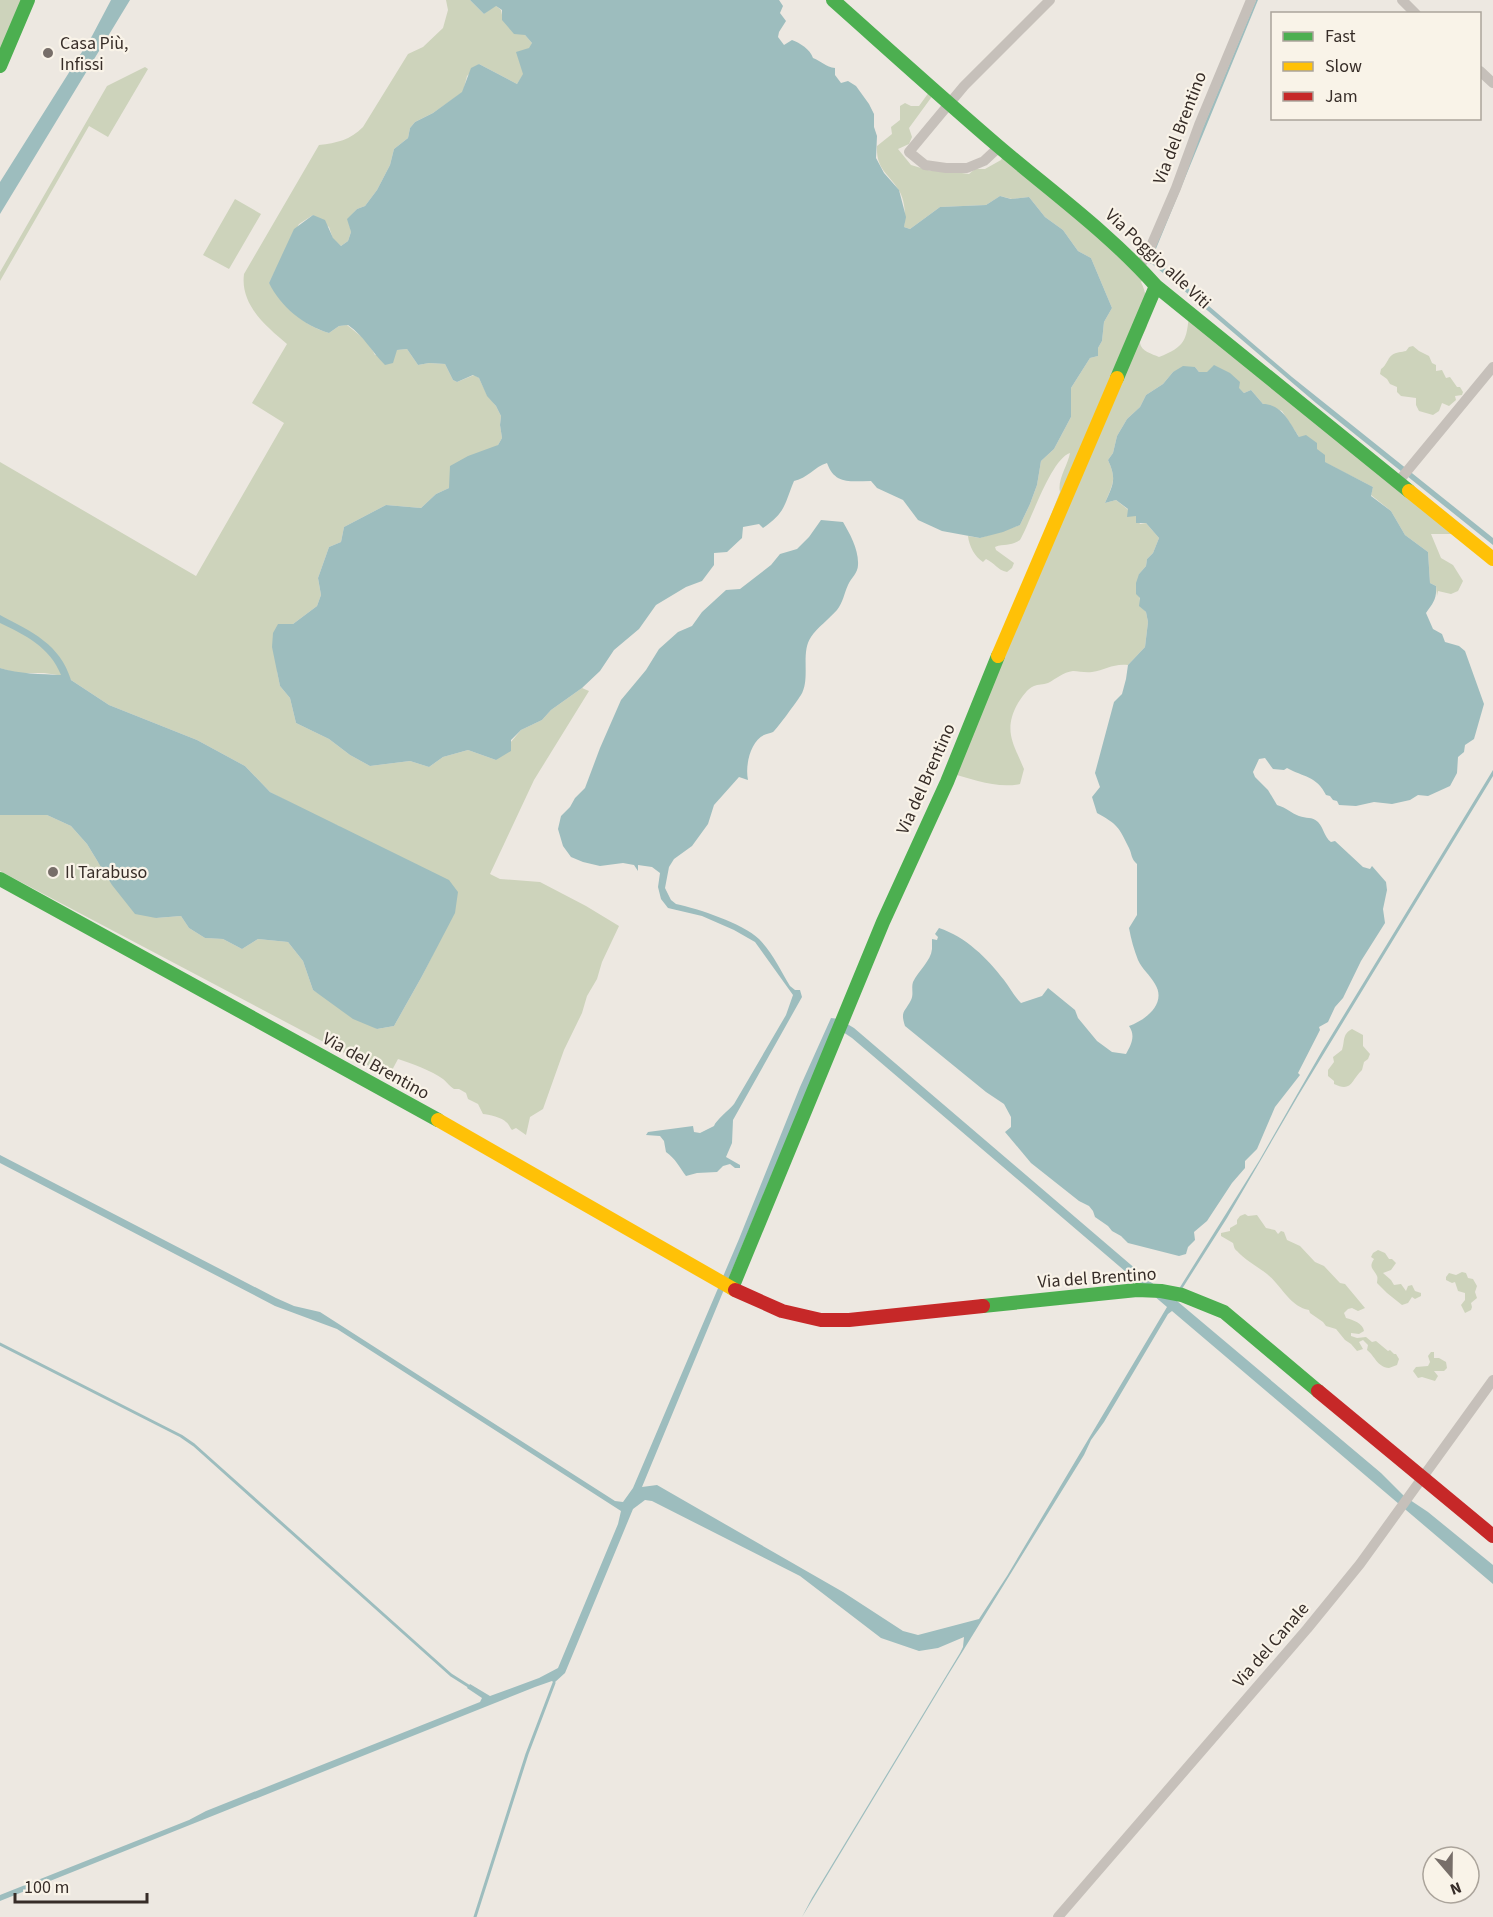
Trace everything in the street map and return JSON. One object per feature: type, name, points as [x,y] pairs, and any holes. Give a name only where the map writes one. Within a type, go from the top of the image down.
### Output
[{"type":"street","points":[[0,66],[28,0]]},
{"type":"street","name":"Via Poggio alle Viti","points":[[833,0],[999,147],[1093,224],[1139,267],[1155,286],[1404,476],[1493,559]]},
{"type":"street","points":[[999,147],[984,161],[967,168],[926,165],[909,152],[949,103],[1050,0]]},
{"type":"street","name":"Via del Brentino","points":[[1139,267],[1148,253],[1176,188],[1199,125],[1251,0]]},
{"type":"street","points":[[1402,0],[1414,12]]},
{"type":"street","points":[[1481,73],[1493,83]]},
{"type":"street","name":"Via del Brentino","points":[[726,1285],[838,1035],[883,922],[947,782],[1032,573],[1155,286]]},
{"type":"street","points":[[1404,476],[1493,367]]},
{"type":"street","name":"Via del Brentino","points":[[0,879],[437,1120],[726,1285],[782,1311],[820,1320],[849,1320],[1137,1290],[1161,1290],[1199,1299],[1224,1312],[1493,1536]]},
{"type":"street","name":"Via del Canale","points":[[1058,1917],[1307,1629],[1360,1564],[1493,1380]]},
{"type":"green space","points":[[0,0],[28,0],[0,66]]},
{"type":"green space","points":[[446,0],[470,0],[484,14],[495,5],[501,10],[503,20],[525,35],[532,43],[523,75],[517,84],[479,64],[467,76],[463,92],[433,113],[415,122],[410,128],[408,138],[394,149],[390,165],[377,190],[365,206],[357,209],[348,219],[351,232],[348,241],[341,246],[333,239],[329,227],[313,215],[299,224],[269,283],[288,307],[310,325],[329,333],[339,326],[347,325],[368,342],[375,355],[407,349],[418,365],[445,364],[453,380],[457,382],[474,375],[479,378],[501,416],[502,438],[498,445],[449,488],[436,494],[421,508],[386,505],[344,527],[341,542],[329,547],[318,578],[321,595],[317,606],[293,624],[277,671],[280,686],[290,698],[296,723],[329,739],[350,755],[370,766],[410,761],[429,767],[443,757],[468,750],[496,760],[521,730],[542,720],[551,710],[582,688],[589,691],[534,780],[490,874],[500,879],[540,882],[619,926],[564,1050],[543,1109],[530,1117],[526,1135],[516,1128],[512,1130],[502,1119],[483,1114],[478,1104],[468,1099],[466,1093],[454,1089],[433,1073],[398,1059],[390,1074],[386,1075],[0,871],[0,815],[47,815],[71,826],[87,844],[98,862],[156,918],[181,916],[189,928],[205,938],[223,939],[242,949],[258,939],[288,942],[303,961],[313,990],[377,1029],[394,1026],[421,978],[437,946],[339,826],[270,792],[245,766],[197,740],[109,705],[65,676],[16,673],[0,668],[0,462],[196,576],[284,423],[252,403],[287,344],[263,322],[250,305],[244,285],[244,274],[319,145],[343,140],[363,127],[408,54],[423,47],[443,28],[448,10]]},
{"type":"green space","points":[[145,67],[148,69],[108,137],[89,126],[0,281],[0,272],[107,86]]},
{"type":"green space","points":[[932,88],[936,91],[909,128],[912,137],[909,144],[898,149],[911,165],[931,171],[933,169],[969,174],[975,169],[985,169],[1001,160],[1005,152],[1146,276],[1141,282],[1148,314],[1140,341],[1142,348],[1159,357],[1174,350],[1183,341],[1189,313],[1452,534],[1431,534],[1441,558],[1453,565],[1463,581],[1458,591],[1451,594],[1438,591],[1437,596],[1436,586],[1430,583],[1428,552],[1405,535],[1391,511],[1371,495],[1373,487],[1324,462],[1299,437],[1282,411],[1263,404],[1251,390],[1244,393],[1223,378],[1211,373],[1199,372],[1195,367],[1173,372],[1163,384],[1146,395],[1140,407],[1127,419],[1117,436],[1113,453],[1108,460],[1113,482],[1105,503],[1116,500],[1136,516],[1140,524],[1146,523],[1159,538],[1153,553],[1147,559],[1146,566],[1139,574],[1140,606],[1146,612],[1148,622],[1145,647],[1128,665],[1092,672],[1069,672],[1027,691],[1018,703],[1010,729],[1013,744],[1024,769],[1020,784],[994,784],[950,773],[1060,492],[1060,483],[1070,453],[1056,466],[1049,478],[1020,540],[995,547],[1014,563],[1012,568],[1007,572],[986,559],[983,562],[973,551],[968,536],[980,538],[1020,525],[1037,485],[1041,461],[1054,449],[1071,417],[1071,388],[1090,358],[1098,356],[1104,322],[1112,308],[1091,258],[1078,251],[1063,230],[1045,217],[1029,197],[1012,199],[1000,196],[986,205],[940,207],[910,229],[904,227],[904,202],[898,189],[880,165],[877,146],[892,134],[891,127],[900,120],[900,106],[905,103],[919,106]]},
{"type":"green space","points":[[235,199],[261,214],[229,269],[203,255]]},
{"type":"green space","points":[[1413,346],[1429,356],[1432,363],[1436,365],[1436,371],[1442,370],[1446,378],[1450,377],[1463,392],[1462,395],[1455,396],[1456,400],[1449,406],[1442,403],[1439,411],[1433,415],[1419,411],[1416,398],[1401,396],[1397,392],[1397,387],[1390,384],[1380,374],[1381,369],[1392,355],[1406,351]]},
{"type":"green space","points":[[1352,1029],[1363,1035],[1363,1046],[1370,1054],[1362,1070],[1351,1084],[1344,1087],[1334,1084],[1328,1076],[1328,1070],[1334,1062],[1333,1057],[1342,1050],[1345,1035]]},
{"type":"green space","points":[[1257,1215],[1266,1228],[1275,1230],[1278,1234],[1281,1231],[1284,1232],[1287,1240],[1300,1246],[1315,1262],[1324,1266],[1340,1283],[1345,1284],[1365,1308],[1358,1311],[1352,1308],[1344,1313],[1346,1318],[1362,1326],[1364,1331],[1359,1334],[1351,1333],[1351,1336],[1366,1337],[1372,1342],[1376,1341],[1388,1351],[1396,1354],[1399,1359],[1397,1365],[1389,1368],[1382,1366],[1367,1350],[1368,1345],[1363,1340],[1359,1342],[1363,1349],[1357,1351],[1336,1329],[1326,1326],[1309,1310],[1296,1305],[1267,1274],[1240,1254],[1233,1243],[1221,1236],[1221,1233],[1230,1231],[1230,1228],[1237,1224],[1240,1216]]},
{"type":"green space","points":[[1378,1250],[1396,1263],[1391,1270],[1383,1273],[1394,1285],[1401,1284],[1406,1291],[1408,1286],[1412,1285],[1415,1291],[1421,1293],[1421,1296],[1415,1299],[1412,1297],[1408,1303],[1402,1305],[1377,1283],[1372,1266],[1374,1259],[1371,1257]]},
{"type":"green space","points":[[1449,1273],[1456,1275],[1466,1273],[1468,1278],[1473,1279],[1477,1286],[1475,1292],[1477,1298],[1471,1303],[1471,1310],[1465,1313],[1461,1305],[1465,1300],[1465,1293],[1458,1291],[1455,1282],[1446,1280]]},
{"type":"green space","points":[[1434,1352],[1434,1358],[1446,1362],[1447,1368],[1444,1371],[1434,1371],[1438,1376],[1435,1381],[1418,1378],[1413,1371],[1416,1367],[1428,1366],[1430,1362],[1428,1356]]},
{"type":"water","points":[[111,0],[130,0],[0,214],[0,182],[92,36]]},
{"type":"water","points":[[470,0],[779,0],[783,6],[780,13],[786,21],[778,37],[784,45],[792,40],[810,52],[813,58],[835,68],[835,75],[841,83],[848,81],[856,86],[869,104],[874,114],[877,136],[876,158],[884,173],[899,190],[906,217],[904,227],[910,229],[940,207],[986,205],[1000,196],[1011,199],[1029,197],[1045,217],[1063,230],[1078,251],[1091,258],[1112,308],[1104,322],[1098,356],[1090,358],[1071,388],[1071,417],[1054,449],[1041,461],[1037,485],[1020,525],[980,538],[942,531],[918,520],[903,500],[877,488],[871,481],[850,481],[839,478],[830,470],[827,463],[794,481],[783,508],[771,522],[763,528],[759,524],[743,527],[742,538],[727,552],[714,553],[714,565],[702,581],[686,587],[656,605],[639,629],[614,650],[600,671],[582,688],[551,710],[542,720],[521,730],[511,740],[511,751],[496,760],[468,750],[443,757],[429,767],[410,761],[370,766],[350,755],[329,739],[296,723],[290,698],[280,686],[272,647],[273,633],[278,624],[293,624],[317,606],[321,595],[318,578],[329,547],[341,542],[344,527],[386,505],[421,508],[436,494],[449,488],[450,466],[468,456],[498,445],[502,438],[501,416],[487,396],[479,378],[473,375],[457,382],[453,380],[445,364],[418,365],[407,349],[397,350],[393,363],[385,365],[359,334],[348,325],[339,326],[329,333],[319,330],[286,307],[269,283],[294,229],[313,215],[325,220],[333,238],[341,246],[348,241],[351,232],[347,219],[357,209],[365,206],[377,190],[390,165],[394,149],[408,138],[410,128],[415,122],[433,113],[462,92],[471,68],[479,64],[517,84],[523,74],[516,52],[529,48],[532,43],[525,35],[514,34],[502,20],[502,10],[496,6],[484,14]]},
{"type":"water","points":[[1256,0],[1258,0],[1153,256],[1154,259],[1292,377],[1493,538],[1493,545],[1316,403],[1174,282],[1147,262]]},
{"type":"water","points":[[1214,365],[1230,373],[1240,382],[1239,388],[1244,393],[1251,390],[1263,404],[1280,411],[1289,420],[1299,437],[1306,435],[1317,443],[1317,449],[1325,455],[1325,462],[1373,487],[1371,496],[1391,511],[1405,535],[1428,552],[1430,583],[1436,586],[1436,594],[1426,613],[1433,629],[1442,634],[1445,642],[1459,646],[1465,651],[1484,704],[1474,739],[1465,745],[1464,752],[1458,757],[1457,773],[1450,786],[1428,796],[1418,795],[1410,800],[1392,804],[1374,802],[1356,806],[1339,805],[1337,801],[1326,795],[1314,780],[1287,768],[1273,769],[1265,758],[1259,759],[1253,772],[1277,805],[1299,816],[1316,820],[1331,842],[1335,841],[1363,867],[1370,869],[1372,866],[1386,882],[1387,890],[1383,909],[1385,923],[1361,961],[1328,1022],[1319,1027],[1320,1030],[1298,1073],[1300,1075],[1275,1107],[1257,1149],[1245,1161],[1245,1168],[1232,1183],[1207,1221],[1194,1232],[1195,1240],[1188,1247],[1186,1254],[1179,1256],[1128,1243],[1095,1217],[1089,1206],[1079,1201],[1031,1163],[1005,1132],[1011,1127],[1011,1117],[1004,1104],[905,1026],[903,1017],[912,998],[913,982],[929,958],[932,939],[937,940],[938,937],[935,934],[939,928],[958,937],[983,956],[1021,1003],[1042,996],[1048,988],[1075,1010],[1078,1018],[1097,1041],[1112,1052],[1126,1054],[1132,1037],[1129,1026],[1142,1020],[1157,1004],[1158,991],[1138,960],[1129,928],[1137,915],[1137,864],[1117,827],[1097,813],[1092,797],[1100,787],[1095,773],[1114,702],[1122,694],[1128,665],[1145,647],[1148,622],[1146,612],[1139,606],[1140,598],[1136,594],[1136,583],[1159,538],[1146,523],[1136,523],[1136,516],[1127,517],[1128,509],[1116,500],[1105,503],[1113,482],[1108,460],[1113,453],[1117,436],[1127,419],[1140,407],[1146,395],[1163,384],[1173,372],[1183,366],[1195,367],[1199,372],[1207,372]]},
{"type":"water","points":[[821,520],[843,522],[856,548],[857,571],[839,607],[808,643],[805,681],[801,695],[775,730],[759,738],[755,743],[748,761],[748,780],[739,777],[714,805],[708,824],[692,846],[674,859],[669,867],[665,888],[671,900],[676,904],[720,917],[751,933],[768,950],[790,986],[795,990],[800,990],[802,997],[733,1120],[732,1143],[726,1157],[740,1165],[740,1168],[735,1168],[730,1164],[723,1166],[717,1172],[686,1176],[666,1152],[664,1141],[660,1136],[646,1135],[648,1132],[693,1126],[694,1132],[700,1133],[714,1126],[734,1104],[786,1015],[793,995],[755,942],[702,916],[668,908],[661,899],[658,887],[660,873],[652,867],[638,865],[638,871],[634,865],[623,863],[600,866],[583,862],[571,857],[563,846],[558,829],[561,816],[585,788],[621,700],[646,670],[659,649],[678,632],[692,626],[702,612],[726,590],[740,589],[771,565],[780,554],[797,549]]},
{"type":"water","points":[[0,615],[43,640],[60,657],[71,680],[109,705],[197,740],[245,766],[270,792],[449,880],[458,892],[455,913],[394,1026],[377,1029],[353,1019],[313,990],[303,961],[288,942],[258,939],[242,949],[223,939],[205,938],[189,928],[181,916],[156,918],[135,914],[112,885],[87,844],[71,826],[47,815],[0,815],[0,668],[22,673],[61,675],[43,649],[27,637],[0,623]]},
{"type":"water","points":[[1493,770],[1493,776],[1298,1096],[1227,1218],[1180,1292],[1177,1301],[1381,1473],[1404,1496],[1428,1512],[1493,1565],[1493,1584],[1172,1311],[1091,1440],[802,1917],[960,1653],[964,1637],[938,1648],[919,1651],[881,1638],[800,1576],[652,1501],[645,1500],[633,1509],[565,1673],[554,1683],[552,1681],[535,1687],[0,1901],[0,1895],[480,1702],[482,1698],[467,1688],[470,1684],[490,1696],[539,1678],[558,1668],[618,1524],[621,1511],[337,1329],[275,1306],[0,1163],[0,1155],[276,1298],[294,1306],[320,1312],[615,1501],[623,1502],[633,1488],[831,1018],[839,1019],[854,1028],[1172,1300],[1259,1161],[1322,1051]],"holes":[[[837,1028],[852,1038],[1167,1307],[979,1619],[918,1635],[903,1631],[843,1592],[657,1485],[642,1487],[772,1174]]]},
{"type":"waterway","points":[[0,1344],[181,1436],[194,1445],[451,1675],[470,1687]]},
{"type":"waterway","points":[[475,1917],[527,1754],[554,1683]]},
{"type":"traffic: fast","points":[[0,66],[28,0]]},
{"type":"traffic: fast","points":[[833,0],[977,128],[1100,231],[1156,286],[1409,491]]},
{"type":"traffic: fast","points":[[1117,378],[1156,286]]},
{"type":"traffic: fast","points":[[732,1288],[883,922],[947,782],[998,656]]},
{"type":"traffic: fast","points":[[0,879],[438,1120]]},
{"type":"traffic: fast","points":[[983,1306],[1137,1290],[1182,1295],[1224,1312],[1318,1391]]},
{"type":"traffic: slow","points":[[998,656],[1117,378]]},
{"type":"traffic: slow","points":[[1409,491],[1493,559]]},
{"type":"traffic: slow","points":[[438,1120],[735,1290]]},
{"type":"traffic: jam","points":[[735,1290],[782,1311],[821,1320],[849,1320],[983,1306]]},
{"type":"traffic: jam","points":[[1318,1391],[1493,1536]]},
{"type":"place","name":"Casa Più, Infissi","points":[[48,53]]},
{"type":"place","name":"Il Tarabuso","points":[[53,872]]}]
